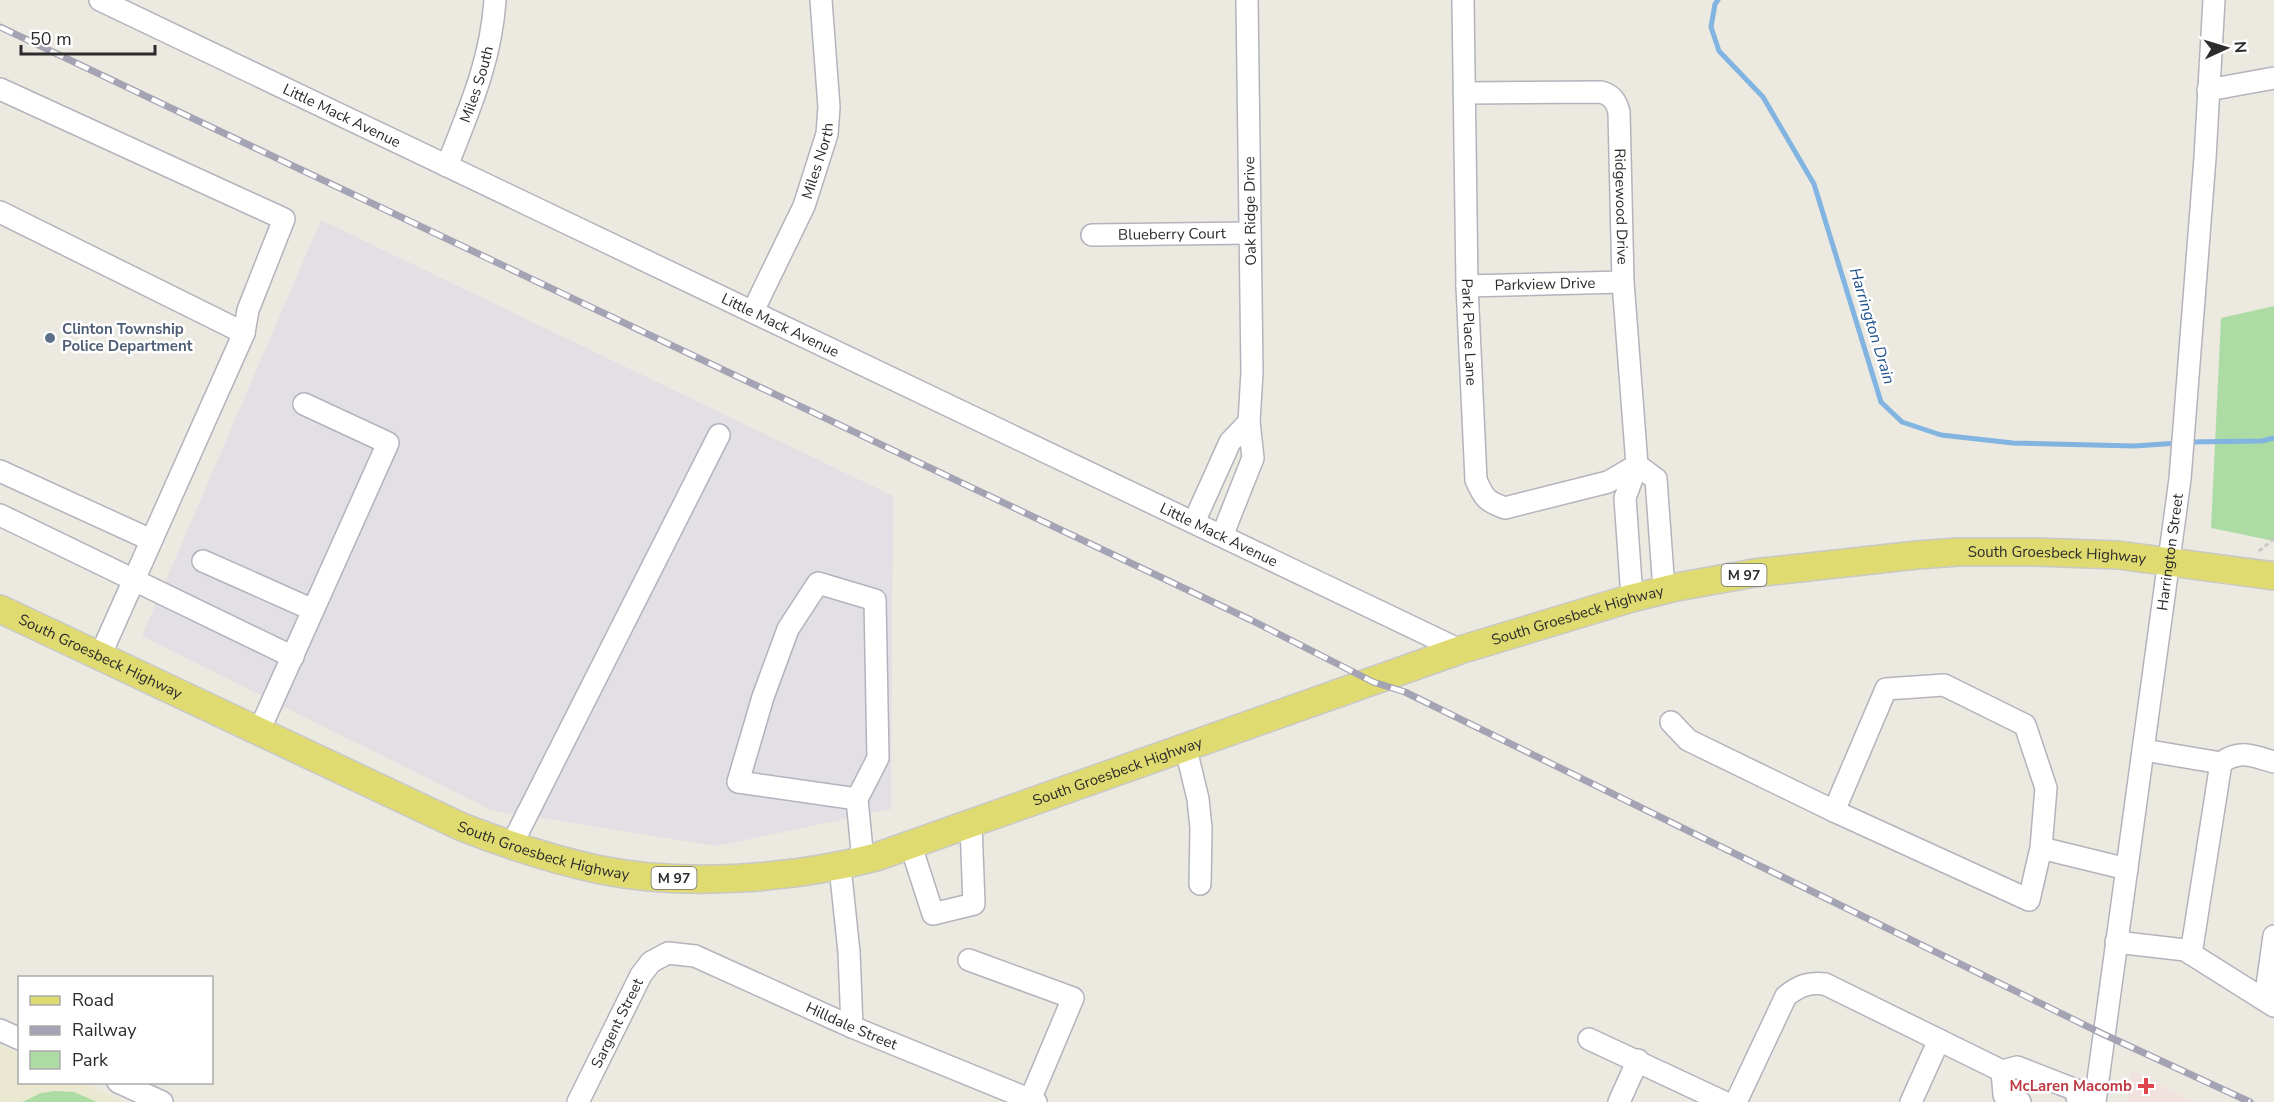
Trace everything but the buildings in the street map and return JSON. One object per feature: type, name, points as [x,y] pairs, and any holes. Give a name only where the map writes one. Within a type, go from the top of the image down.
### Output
[{"type":"main road","name":"South Groesbeck Highway","points":[[0,609],[462,827],[511,846],[561,861],[641,876],[741,878],[798,873],[851,864],[910,846],[1460,650],[1664,590],[1754,573],[1957,552],[2118,555],[2274,576]]},
{"type":"street","name":"Little Mack Avenue","points":[[100,0],[1460,650]]},
{"type":"street","name":"Miles South","points":[[447,166],[484,70],[490,47],[495,0]]},
{"type":"street","name":"Miles North","points":[[753,311],[804,206],[827,134],[829,107],[821,0]]},
{"type":"street","name":"Oak Ridge Drive","points":[[1222,536],[1253,458],[1249,422],[1252,372],[1246,0]]},
{"type":"street","name":"Park Place Lane","points":[[1463,0],[1467,286],[1476,480],[1483,496],[1489,502],[1505,508],[1608,482],[1637,465]]},
{"type":"street","name":"Harrington Street","points":[[2095,1102],[2180,479],[2214,0]]},
{"type":"street","points":[[2208,90],[2274,78]]},
{"type":"street","points":[[0,89],[284,219],[248,310],[244,333],[100,656]]},
{"type":"street","name":"Ridgewood Drive","points":[[1464,93],[1601,92],[1612,97],[1619,112],[1623,282],[1637,465],[1625,498],[1632,598]]},
{"type":"street","points":[[0,212],[244,333]]},
{"type":"street","name":"Blueberry Court","points":[[1092,235],[1250,233]]},
{"type":"street","name":"Parkview Drive","points":[[1467,286],[1623,282]]},
{"type":"street","points":[[259,731],[388,443],[304,404]]},
{"type":"street","points":[[1194,522],[1230,442],[1249,422]]},
{"type":"street","points":[[511,846],[719,435]]},
{"type":"street","points":[[1637,465],[1656,479],[1664,590]]},
{"type":"street","points":[[0,471],[151,540]]},
{"type":"street","points":[[0,516],[293,657]]},
{"type":"street","points":[[203,561],[313,610]]},
{"type":"street","points":[[852,1027],[849,952],[851,864],[857,799],[878,758],[875,600],[818,583],[788,629],[763,697],[738,782],[857,799]]},
{"type":"street","points":[[1671,722],[1688,740],[1834,811],[2029,900],[2041,848],[2046,789],[2025,725],[1944,685],[1886,689],[1834,811]]},
{"type":"street","points":[[1185,749],[1199,809],[1200,884]]},
{"type":"street","points":[[2144,750],[2221,764]]},
{"type":"street","points":[[2192,954],[2221,764],[2232,755],[2253,756],[2274,762]]},
{"type":"street","points":[[910,846],[933,914],[974,904],[971,825]]},
{"type":"street","points":[[2041,848],[2127,869]]},
{"type":"street","points":[[2116,942],[2185,950],[2269,1003],[2274,936]]},
{"type":"street","name":"Hilldale Street","points":[[668,953],[695,956],[852,1027],[1033,1101]]},
{"type":"street","name":"Sargent Street","points":[[578,1102],[641,975],[651,962],[668,953]]},
{"type":"street","points":[[969,960],[1073,998],[1033,1101]]},
{"type":"street","points":[[1736,1102],[1786,996],[1798,986],[1812,982],[1825,984],[2002,1071],[2017,1066],[2076,1090],[2078,1102]]},
{"type":"street","points":[[0,1030],[18,1038]]},
{"type":"street","points":[[1589,1039],[1724,1102]]},
{"type":"street","points":[[1911,1102],[1940,1040]]},
{"type":"street","points":[[1619,1102],[1638,1060]]},
{"type":"street","points":[[2002,1071],[2004,1095],[2018,1102]]},
{"type":"street","points":[[120,1084],[162,1102]]},
{"type":"shaded area","points":[[321,220],[893,496],[891,809],[717,846],[491,810],[142,636]]},
{"type":"shaded area","points":[[0,1045],[18,1054],[18,1084],[85,1084],[125,1102],[0,1102]]},
{"type":"shaded area","name":"McLaren Macomb","points":[[2132,1071],[2194,1102],[2127,1102]]},
{"type":"green space","points":[[2274,306],[2274,541],[2211,528],[2221,318]]},
{"type":"green space","points":[[74,1092],[97,1102],[22,1102],[41,1093]]},
{"type":"waterway","name":"Harrington Drain","points":[[1718,0],[1715,4],[1711,27],[1719,51],[1763,97],[1814,184],[1881,402],[1902,422],[1941,435],[2013,443],[2135,446],[2178,443]]},
{"type":"waterway","name":"Harrington Drain","points":[[2188,442],[2262,441],[2274,438]]},
{"type":"railway","points":[[0,27],[1251,620],[1373,682],[1405,692],[2103,1034],[2250,1102]]},
{"type":"place","name":"Clinton Township Police Department","points":[[50,338]]},
{"type":"place","name":"McLaren Macomb","points":[[2146,1086]]}]
